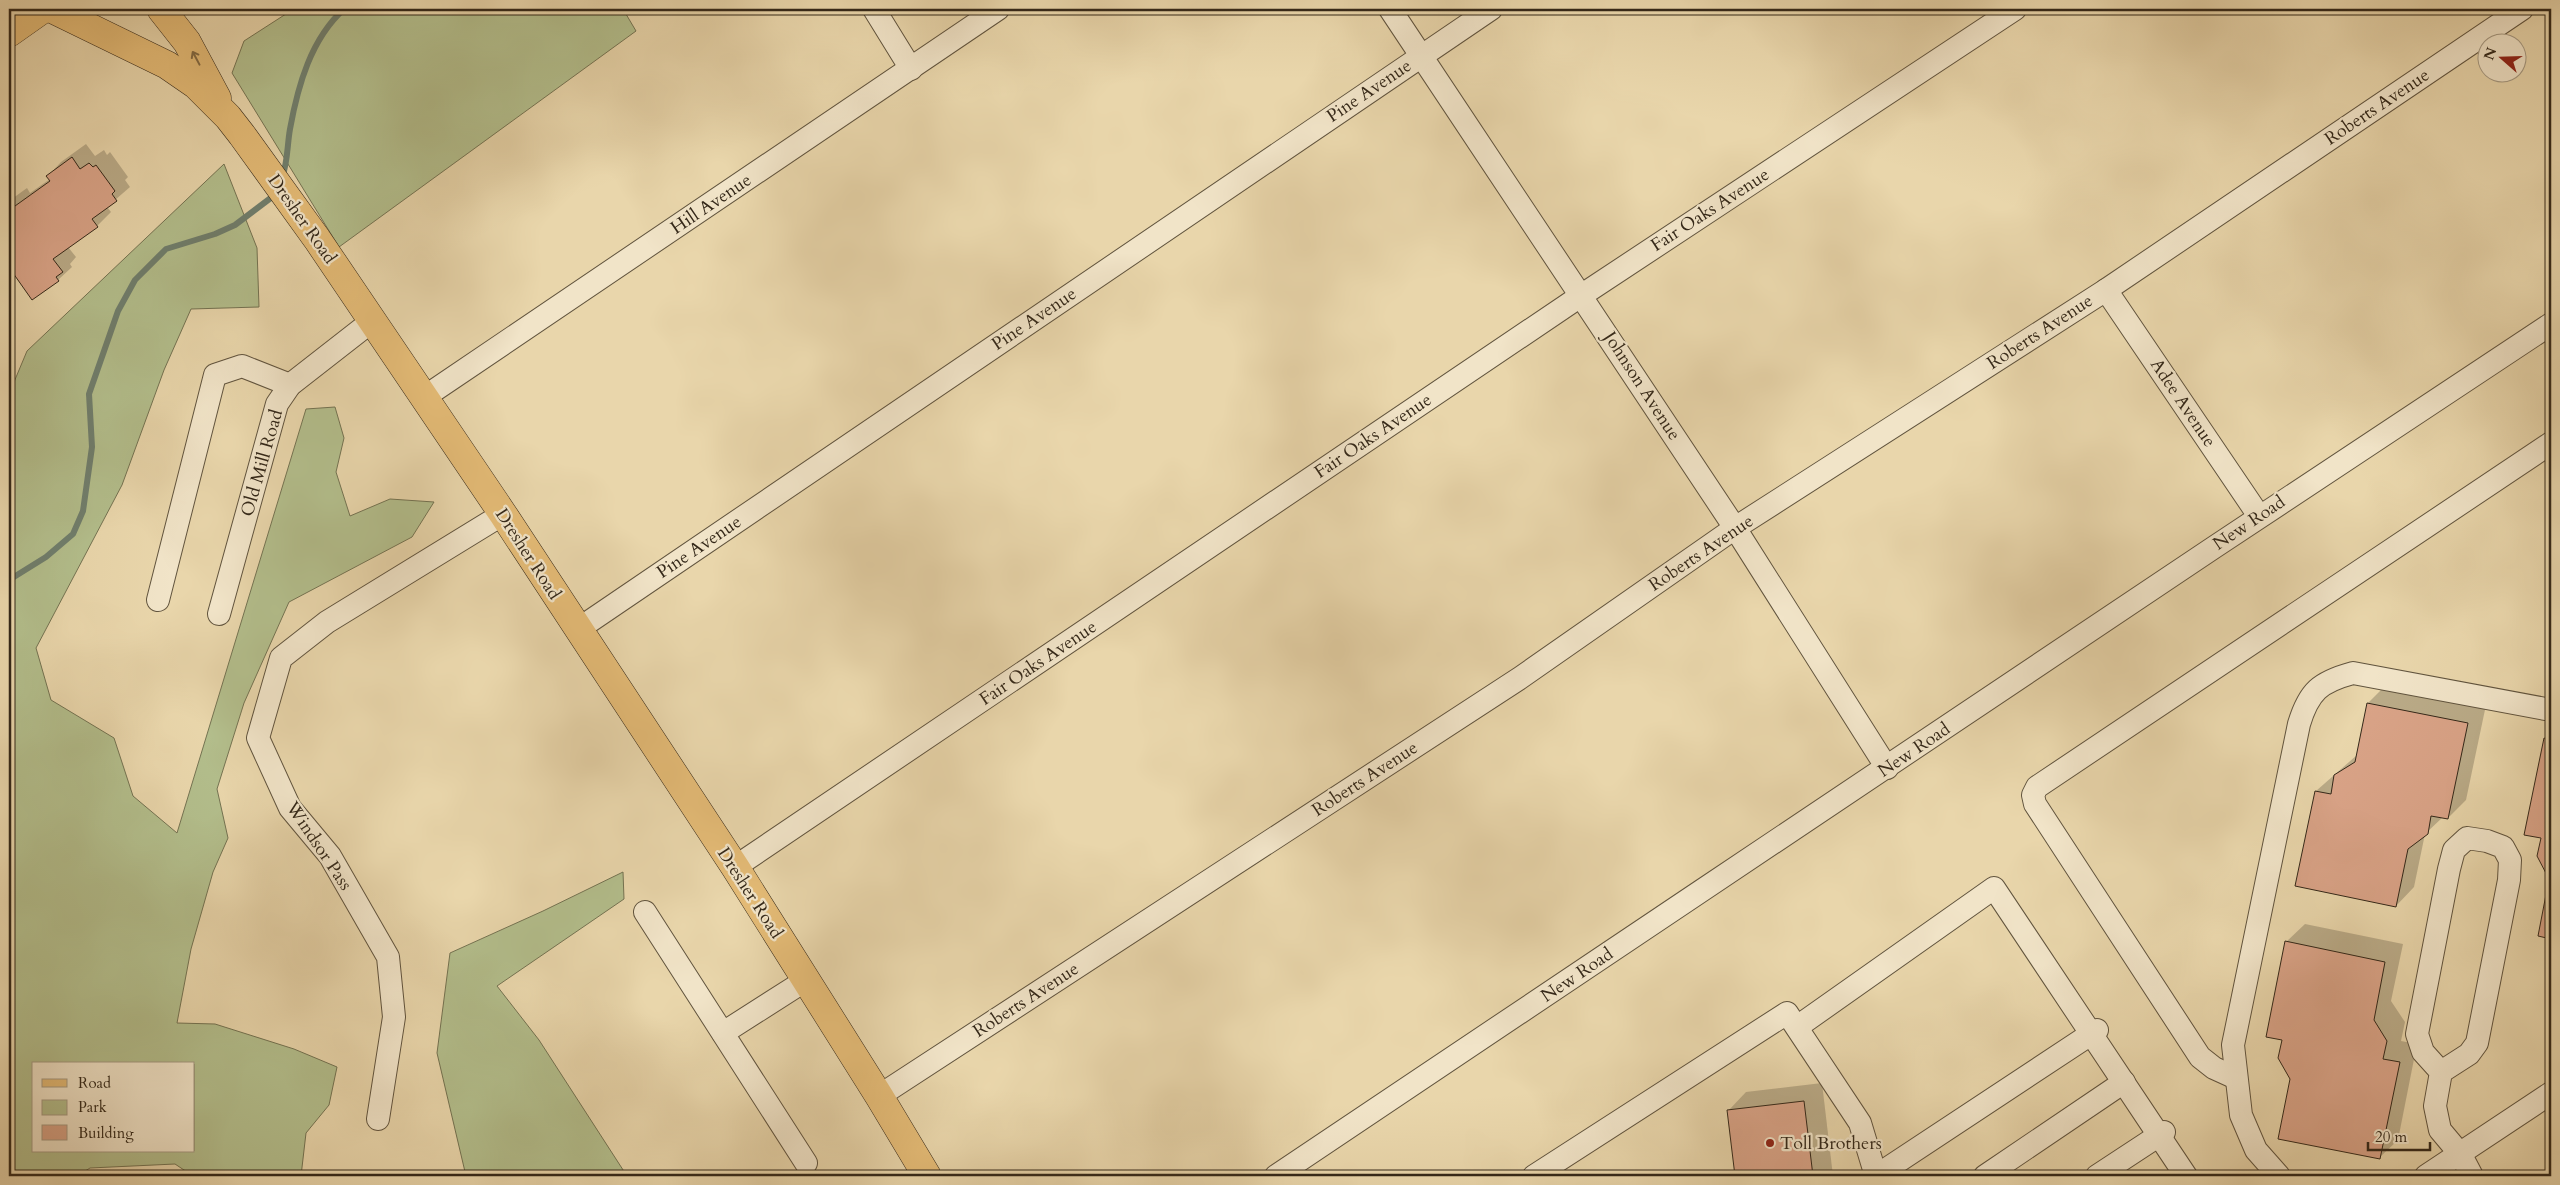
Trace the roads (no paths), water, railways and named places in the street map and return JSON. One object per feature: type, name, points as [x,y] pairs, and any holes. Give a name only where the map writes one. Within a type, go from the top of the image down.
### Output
[{"type":"main road","points":[[9,33],[43,9]]},
{"type":"main road","name":"Dresher Road","points":[[52,9],[167,65],[196,85],[235,126],[317,239],[503,514],[577,630],[735,867],[927,1176]]},
{"type":"main road","points":[[161,9],[187,42],[235,126]]},
{"type":"street","points":[[874,9],[912,69]]},
{"type":"street","name":"Hill Avenue","points":[[423,398],[912,69],[998,9]]},
{"type":"street","name":"Johnson Avenue","points":[[1390,9],[1582,295],[1735,528],[1888,768]]},
{"type":"street","name":"Pine Avenue","points":[[577,630],[1421,55],[1492,9]]},
{"type":"street","name":"Fair Oaks Avenue","points":[[735,867],[1582,295],[2015,9]]},
{"type":"street","name":"Roberts Avenue","points":[[879,1096],[1520,678],[1735,528],[2106,290],[2522,9]]},
{"type":"street","name":"Adee Avenue","points":[[2106,290],[2259,516]]},
{"type":"street","name":"Old Mill Road","points":[[219,614],[278,404],[290,385],[372,321]]},
{"type":"street","name":"New Road","points":[[1276,1176],[1888,768],[2259,516],[2551,324]]},
{"type":"street","points":[[158,600],[215,376],[242,366],[290,385]]},
{"type":"street","points":[[2236,1078],[2214,1068],[2200,1057],[2036,804],[2033,796],[2037,787],[2551,443]]},
{"type":"street","name":"Windsor Pass","points":[[378,1119],[394,1017],[388,957],[330,856],[290,808],[258,738],[280,658],[327,622],[503,514]]},
{"type":"street","points":[[2279,1176],[2256,1150],[2241,1115],[2233,1045],[2299,724],[2311,694],[2334,678],[2354,673],[2551,710]]},
{"type":"street","points":[[2441,1072],[2423,1052],[2417,1034],[2449,869],[2454,850],[2467,838],[2487,841],[2503,847],[2510,860],[2504,908],[2477,1043],[2469,1054],[2441,1072],[2435,1106],[2440,1130],[2461,1155],[2472,1176]]},
{"type":"street","points":[[1796,1027],[1994,888],[2094,1032],[2124,1082],[2161,1133],[2186,1176]]},
{"type":"street","points":[[645,912],[806,1163]]},
{"type":"street","points":[[723,1033],[806,980]]},
{"type":"street","points":[[1534,1176],[1787,1013],[1860,1123],[1876,1176],[2094,1032]]},
{"type":"street","points":[[1985,1176],[2124,1082]]},
{"type":"street","points":[[2426,1176],[2461,1155],[2551,1093]]},
{"type":"street","points":[[2097,1176],[2161,1133]]},
{"type":"waterway","points":[[282,178],[293,112],[302,80],[323,34],[344,9]]},
{"type":"waterway","points":[[9,580],[46,557],[73,534],[83,511],[92,447],[89,394],[118,311],[135,280],[166,249],[215,234],[235,225],[276,194]]},
{"type":"place","name":"Toll Brothers","points":[[1770,1143]]}]
